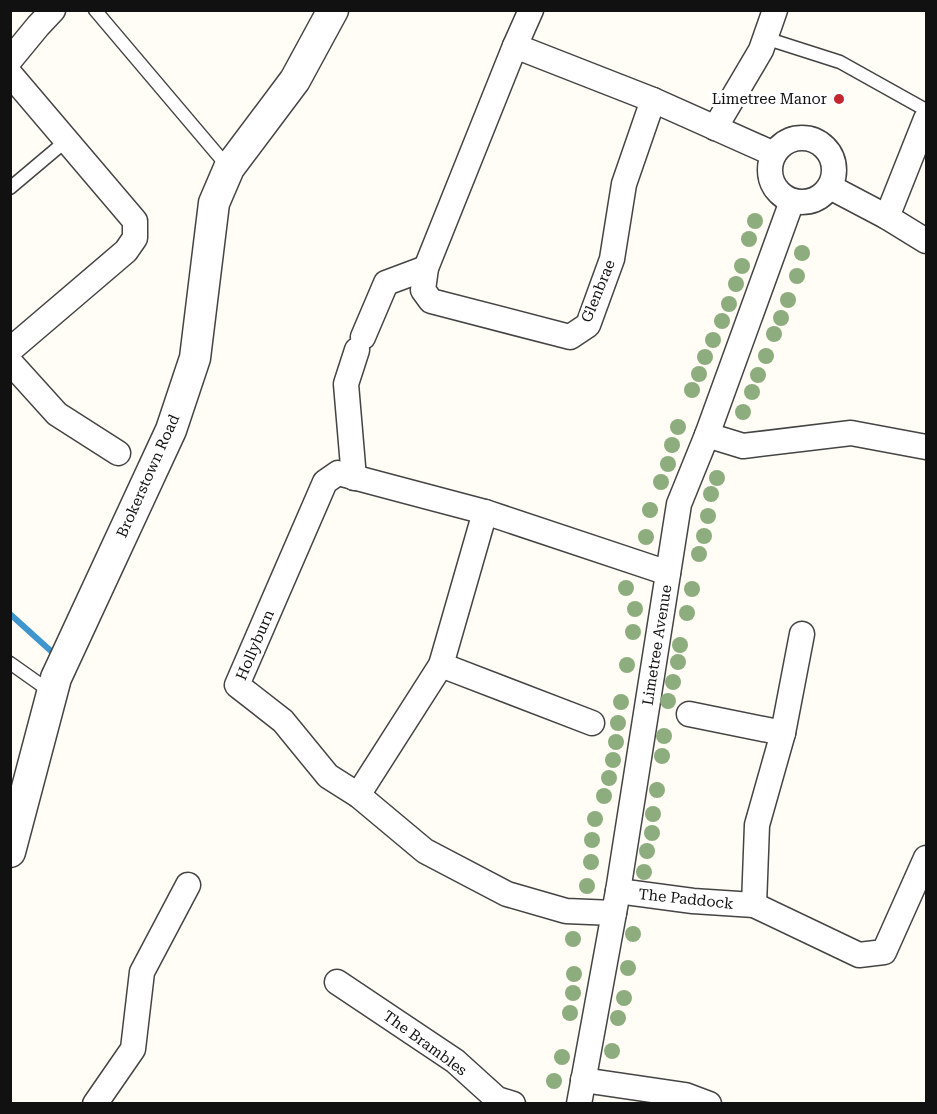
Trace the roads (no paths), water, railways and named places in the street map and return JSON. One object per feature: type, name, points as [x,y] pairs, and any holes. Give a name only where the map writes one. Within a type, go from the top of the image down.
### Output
[{"type":"street","points":[[10,60],[53,10]]},
{"type":"street","name":"Brokerstown Road","points":[[10,852],[56,678],[171,430],[195,358],[214,203],[229,168],[295,80],[333,10]]},
{"type":"street","name":"Glenbrae","points":[[531,10],[426,268],[423,290],[430,301],[570,337],[588,325],[612,259],[624,184],[653,100]]},
{"type":"street","points":[[715,128],[760,50],[775,10]]},
{"type":"street","points":[[515,46],[653,100],[774,154]]},
{"type":"street","points":[[10,74],[135,221],[135,238],[126,250],[10,350]]},
{"type":"street","points":[[887,217],[927,119]]},
{"type":"street","points":[[809,138],[819,142],[832,157],[835,167],[830,187],[814,201],[803,203],[784,197],[772,182],[770,163],[774,154],[789,140],[809,138]]},
{"type":"street","points":[[830,187],[927,241]]},
{"type":"street","name":"Limetree Avenue","points":[[579,1104],[616,902],[679,504],[707,435],[792,201]]},
{"type":"street","points":[[354,478],[346,384],[386,283],[426,268]]},
{"type":"street","points":[[10,362],[57,414],[118,453]]},
{"type":"street","points":[[707,435],[743,446],[851,433],[927,447]]},
{"type":"street","name":"Hollyburn","points":[[616,902],[566,911],[507,894],[425,851],[358,795],[328,776],[283,721],[237,685],[325,482],[338,473],[485,512],[668,573]]},
{"type":"street","points":[[358,795],[441,665],[485,512]]},
{"type":"street","name":"The Paddock","points":[[754,905],[757,825],[783,733],[802,634]]},
{"type":"street","points":[[441,665],[592,723]]},
{"type":"street","points":[[689,714],[783,733]]},
{"type":"street","name":"The Paddock","points":[[616,902],[693,901],[754,905],[859,955],[884,952],[927,858]]},
{"type":"street","points":[[95,1104],[133,1049],[142,972],[188,885]]},
{"type":"street","name":"The Brambles","points":[[337,982],[455,1061],[497,1099],[513,1104]]},
{"type":"street","points":[[583,1080],[686,1095],[710,1104]]},
{"type":"lane","points":[[95,10],[229,168]]},
{"type":"lane","points":[[765,38],[840,62],[927,110]]},
{"type":"lane","points":[[10,188],[67,140]]},
{"type":"lane","points":[[10,663],[52,693]]},
{"type":"waterway","points":[[10,614],[52,652]]},
{"type":"place","name":"Limetree Manor","points":[[839,99]]}]
